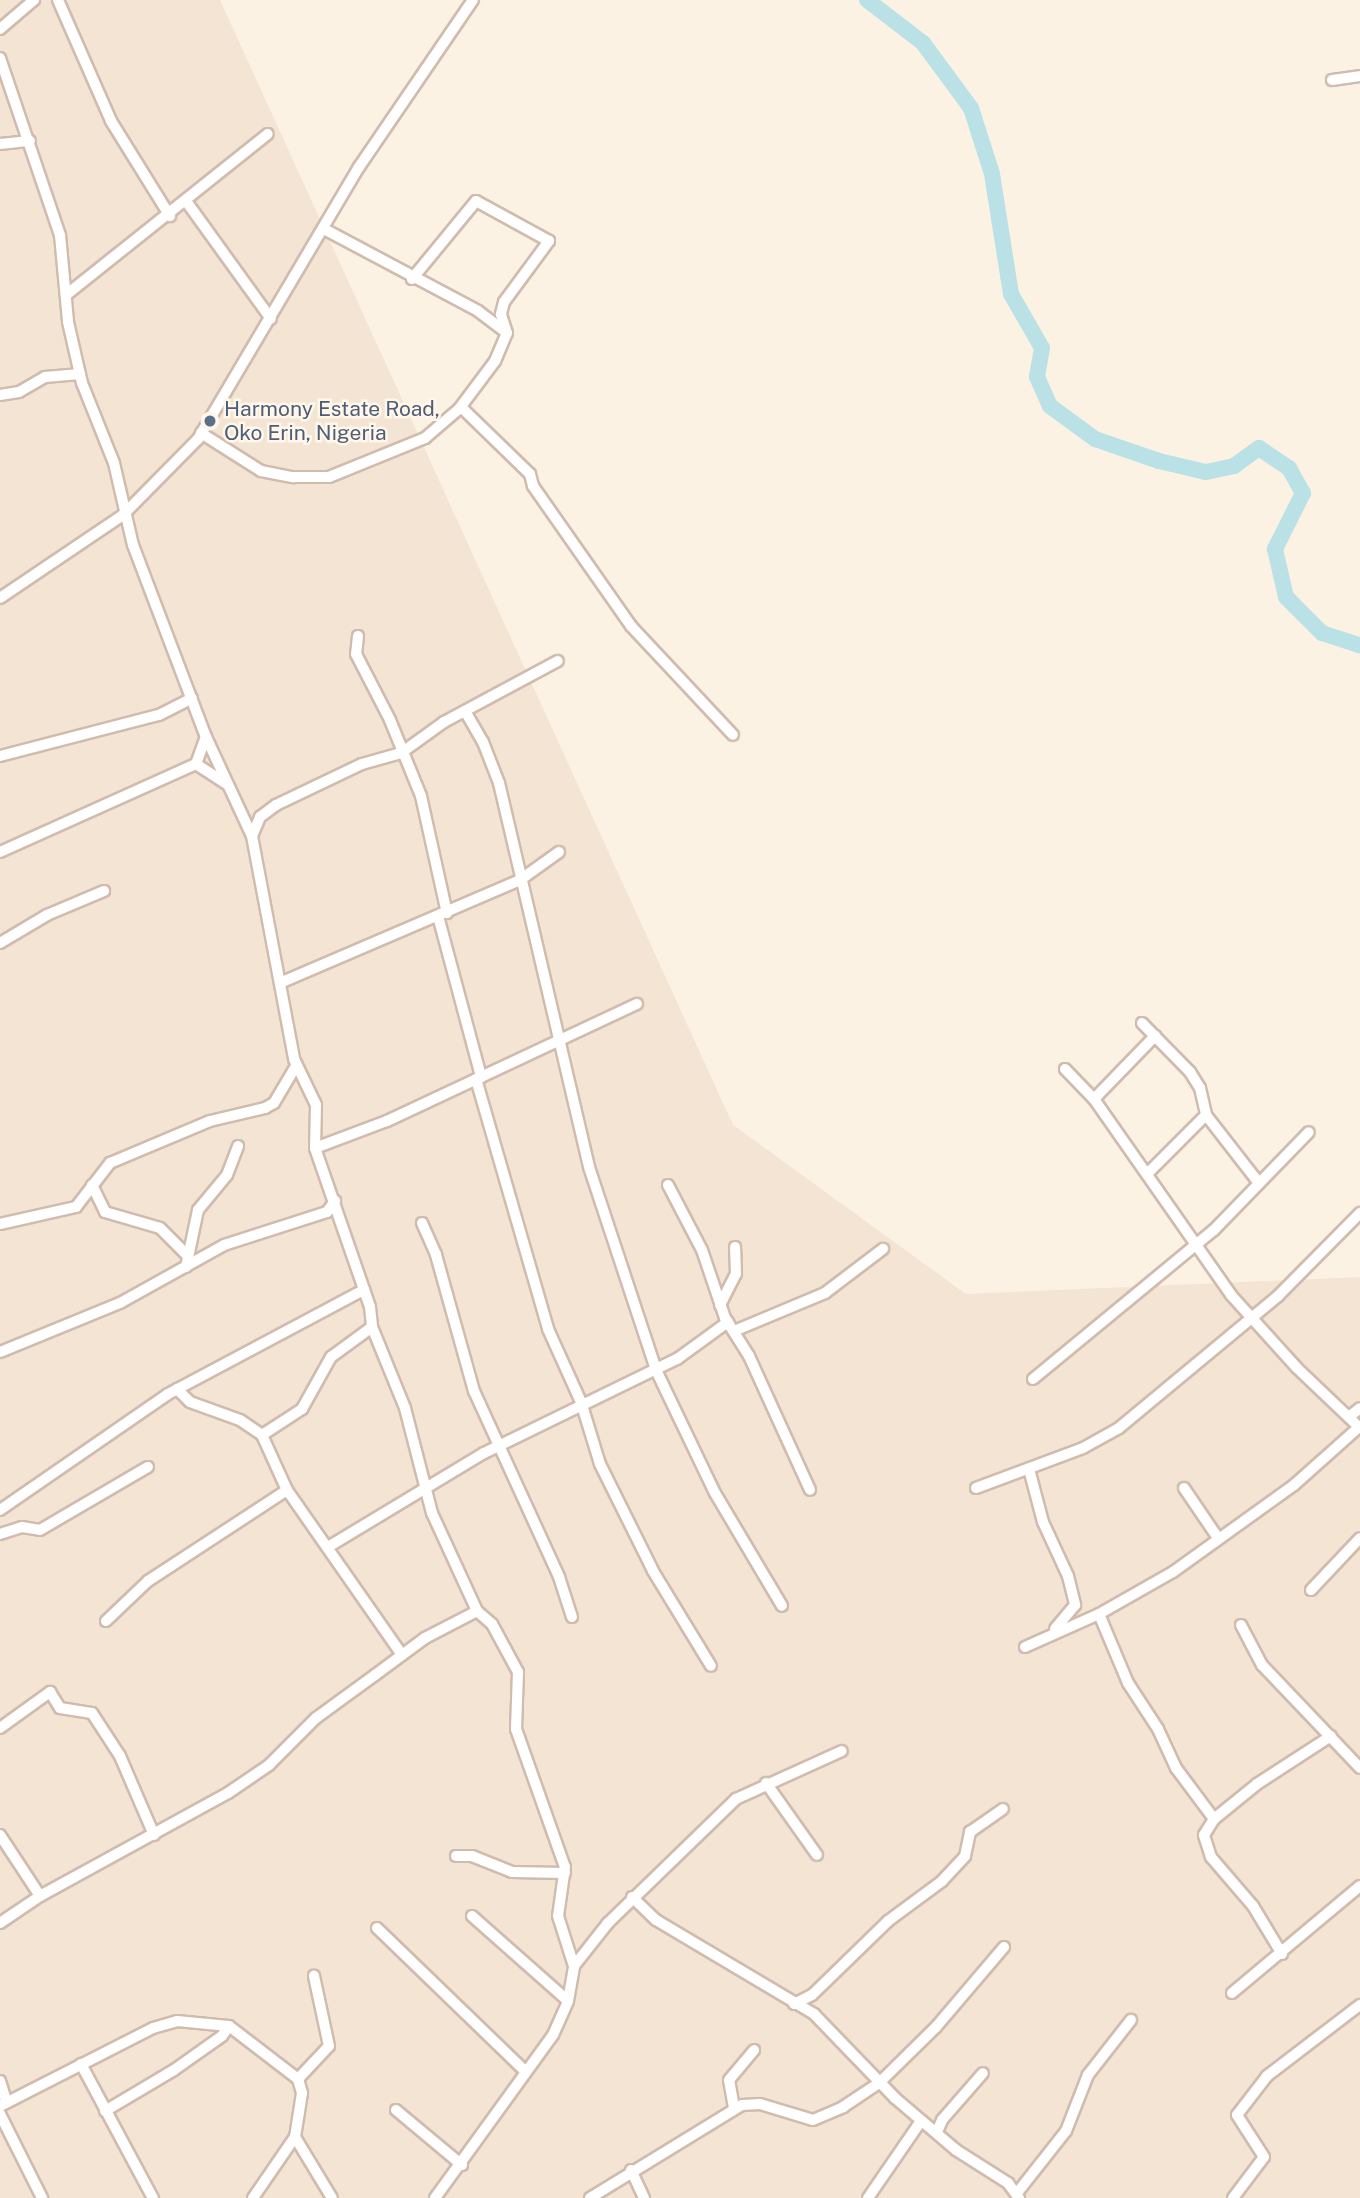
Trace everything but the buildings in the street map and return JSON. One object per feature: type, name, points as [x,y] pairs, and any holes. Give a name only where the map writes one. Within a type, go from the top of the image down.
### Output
[{"type":"street","points":[[0,29],[34,0]]},
{"type":"street","points":[[58,0],[111,121],[170,216]]},
{"type":"street","points":[[0,598],[123,515],[168,474],[201,433],[359,167],[473,0]]},
{"type":"street","points":[[0,58],[60,235],[66,295],[80,374],[114,463],[123,515],[206,737],[252,836],[296,1066],[316,1105],[315,1148],[364,1290],[372,1327],[405,1408],[432,1513],[477,1611],[492,1624],[518,1672],[516,1729],[531,1761],[565,1873],[558,1916],[574,1966],[568,2001],[553,2035],[436,2198]]},
{"type":"street","points":[[1332,80],[1360,76]]},
{"type":"street","points":[[66,295],[170,216],[268,134]]},
{"type":"street","points":[[0,144],[30,141]]},
{"type":"street","points":[[186,201],[271,319]]},
{"type":"street","points":[[201,433],[276,477],[329,477],[364,459],[401,450],[433,432],[461,407],[495,361],[507,333],[501,314],[504,302],[549,241],[483,203],[470,205],[412,279]]},
{"type":"street","points":[[324,229],[412,279],[478,311],[507,333]]},
{"type":"street","points":[[0,395],[19,392],[45,377],[80,374]]},
{"type":"street","points":[[461,407],[530,474],[533,486],[631,626],[733,735]]},
{"type":"street","points":[[358,636],[356,654],[390,720],[421,796],[442,915],[479,1078],[548,1329],[581,1402],[600,1464],[653,1571],[711,1666]]},
{"type":"street","points":[[242,812],[265,812],[362,764],[401,752],[465,711],[558,661]]},
{"type":"street","points":[[0,756],[159,715],[192,698]]},
{"type":"street","points":[[465,711],[493,765],[596,1193],[656,1370],[715,1493],[782,1606]]},
{"type":"street","points":[[0,852],[196,764],[206,737]]},
{"type":"street","points":[[196,764],[230,787]]},
{"type":"street","points":[[252,836],[265,812]]},
{"type":"street","points":[[280,983],[442,915],[489,890],[520,880],[559,852]]},
{"type":"street","points":[[0,943],[47,915],[104,891]]},
{"type":"street","points":[[315,1148],[479,1078],[637,1004]]},
{"type":"street","points":[[1142,1023],[1177,1054],[1195,1080],[1206,1115],[1258,1183]]},
{"type":"street","points":[[1094,1099],[1155,1036]]},
{"type":"street","points":[[0,1224],[76,1207],[110,1163],[211,1121],[274,1103],[296,1066]]},
{"type":"street","points":[[1025,1647],[1053,1631],[1099,1614],[1173,1572],[1294,1485],[1360,1428],[1252,1319],[1193,1244],[1094,1099],[1065,1069]]},
{"type":"street","points":[[1147,1174],[1206,1115]]},
{"type":"street","points":[[1033,1379],[1193,1244],[1214,1230],[1309,1132]]},
{"type":"street","points":[[186,1267],[198,1210],[228,1175],[238,1146]]},
{"type":"street","points":[[92,1185],[105,1212],[160,1228],[187,1255]]},
{"type":"street","points":[[668,1185],[702,1250],[720,1305],[810,1490]]},
{"type":"street","points":[[327,1212],[335,1200]]},
{"type":"street","points":[[0,1352],[120,1303],[247,1235],[327,1212],[338,1215]]},
{"type":"street","points":[[976,1488],[1029,1469],[1119,1428],[1252,1319],[1318,1259],[1359,1216]]},
{"type":"street","points":[[422,1223],[436,1255],[474,1391],[497,1447],[543,1539],[572,1617]]},
{"type":"street","points":[[720,1305],[736,1274],[735,1247]]},
{"type":"street","points":[[328,1547],[497,1447],[581,1402],[656,1370],[731,1327],[825,1293],[883,1249]]},
{"type":"street","points":[[0,1510],[177,1389],[364,1290]]},
{"type":"street","points":[[262,1435],[302,1409],[331,1357],[372,1327]]},
{"type":"street","points":[[177,1389],[190,1402],[240,1420],[262,1435],[287,1490],[402,1655]]},
{"type":"street","points":[[1349,1417],[1360,1408]]},
{"type":"street","points":[[0,1534],[22,1527],[40,1530],[149,1467]]},
{"type":"street","points":[[1029,1469],[1043,1522],[1068,1576],[1075,1605],[1053,1631]]},
{"type":"street","points":[[1184,1488],[1218,1538]]},
{"type":"street","points":[[107,1621],[148,1581],[287,1490]]},
{"type":"street","points":[[1311,1590],[1360,1538]]},
{"type":"street","points":[[0,1923],[40,1896],[154,1835],[269,1765],[316,1718],[402,1655],[477,1611]]},
{"type":"street","points":[[1099,1614],[1128,1684],[1158,1729],[1176,1768],[1214,1819]]},
{"type":"street","points":[[1241,1625],[1262,1665],[1360,1768]]},
{"type":"street","points":[[0,1728],[50,1692],[60,1708],[92,1713],[120,1756],[154,1835]]},
{"type":"street","points":[[1282,1954],[1253,1906],[1211,1857],[1204,1835],[1214,1819],[1257,1784],[1331,1736]]},
{"type":"street","points":[[574,1966],[632,1897],[736,1799],[766,1783],[842,1751]]},
{"type":"street","points":[[766,1783],[817,1855]]},
{"type":"street","points":[[794,2004],[812,1995],[888,1921],[942,1881],[965,1856],[970,1832],[1003,1809]]},
{"type":"street","points":[[0,1835],[40,1896]]},
{"type":"street","points":[[456,1856],[472,1856],[512,1872],[565,1873]]},
{"type":"street","points":[[1232,1993],[1282,1954],[1360,1886]]},
{"type":"street","points":[[632,1897],[656,1920],[700,1942],[828,2028],[880,2083],[921,2121],[1018,2195],[1066,2131],[1088,2075],[1131,2020]]},
{"type":"street","points":[[472,1916],[568,2001]]},
{"type":"street","points":[[377,1928],[526,2072]]},
{"type":"street","points":[[590,2198],[734,2108],[760,2104],[813,2120],[880,2083],[951,2012],[1004,1947]]},
{"type":"street","points":[[298,2079],[329,2046],[314,1976]]},
{"type":"street","points":[[1233,2198],[1264,2157],[1237,2115],[1267,2076],[1360,2005]]},
{"type":"street","points":[[0,2081],[3,2104],[81,2064],[177,2021],[229,2026],[298,2079],[302,2093],[295,2137],[253,2198]]},
{"type":"street","points":[[105,2111],[174,2070],[222,2036],[229,2026]]},
{"type":"street","points":[[734,2108],[729,2080],[754,2050]]},
{"type":"street","points":[[81,2064],[153,2198]]},
{"type":"street","points":[[937,2133],[943,2120],[983,2073]]},
{"type":"street","points":[[396,2110],[462,2165]]},
{"type":"street","points":[[0,2115],[42,2198]]},
{"type":"street","points":[[868,2198],[921,2121]]},
{"type":"street","points":[[295,2137],[332,2198]]},
{"type":"street","points":[[631,2170],[644,2198]]},
{"type":"shaded area","points":[[0,0],[220,0],[733,1125],[966,1294],[1360,1277],[1360,2198],[0,2198]]},
{"type":"waterway","points":[[867,0],[923,43],[971,108],[992,174],[1011,294],[1042,348],[1037,377],[1050,406],[1095,439],[1159,461],[1206,472],[1234,466],[1259,448],[1289,468],[1303,493],[1275,549],[1286,597],[1322,633],[1360,645]]},
{"type":"place","name":"Harmony Estate Road, Oko Erin, Nigeria","points":[[210,421]]}]
